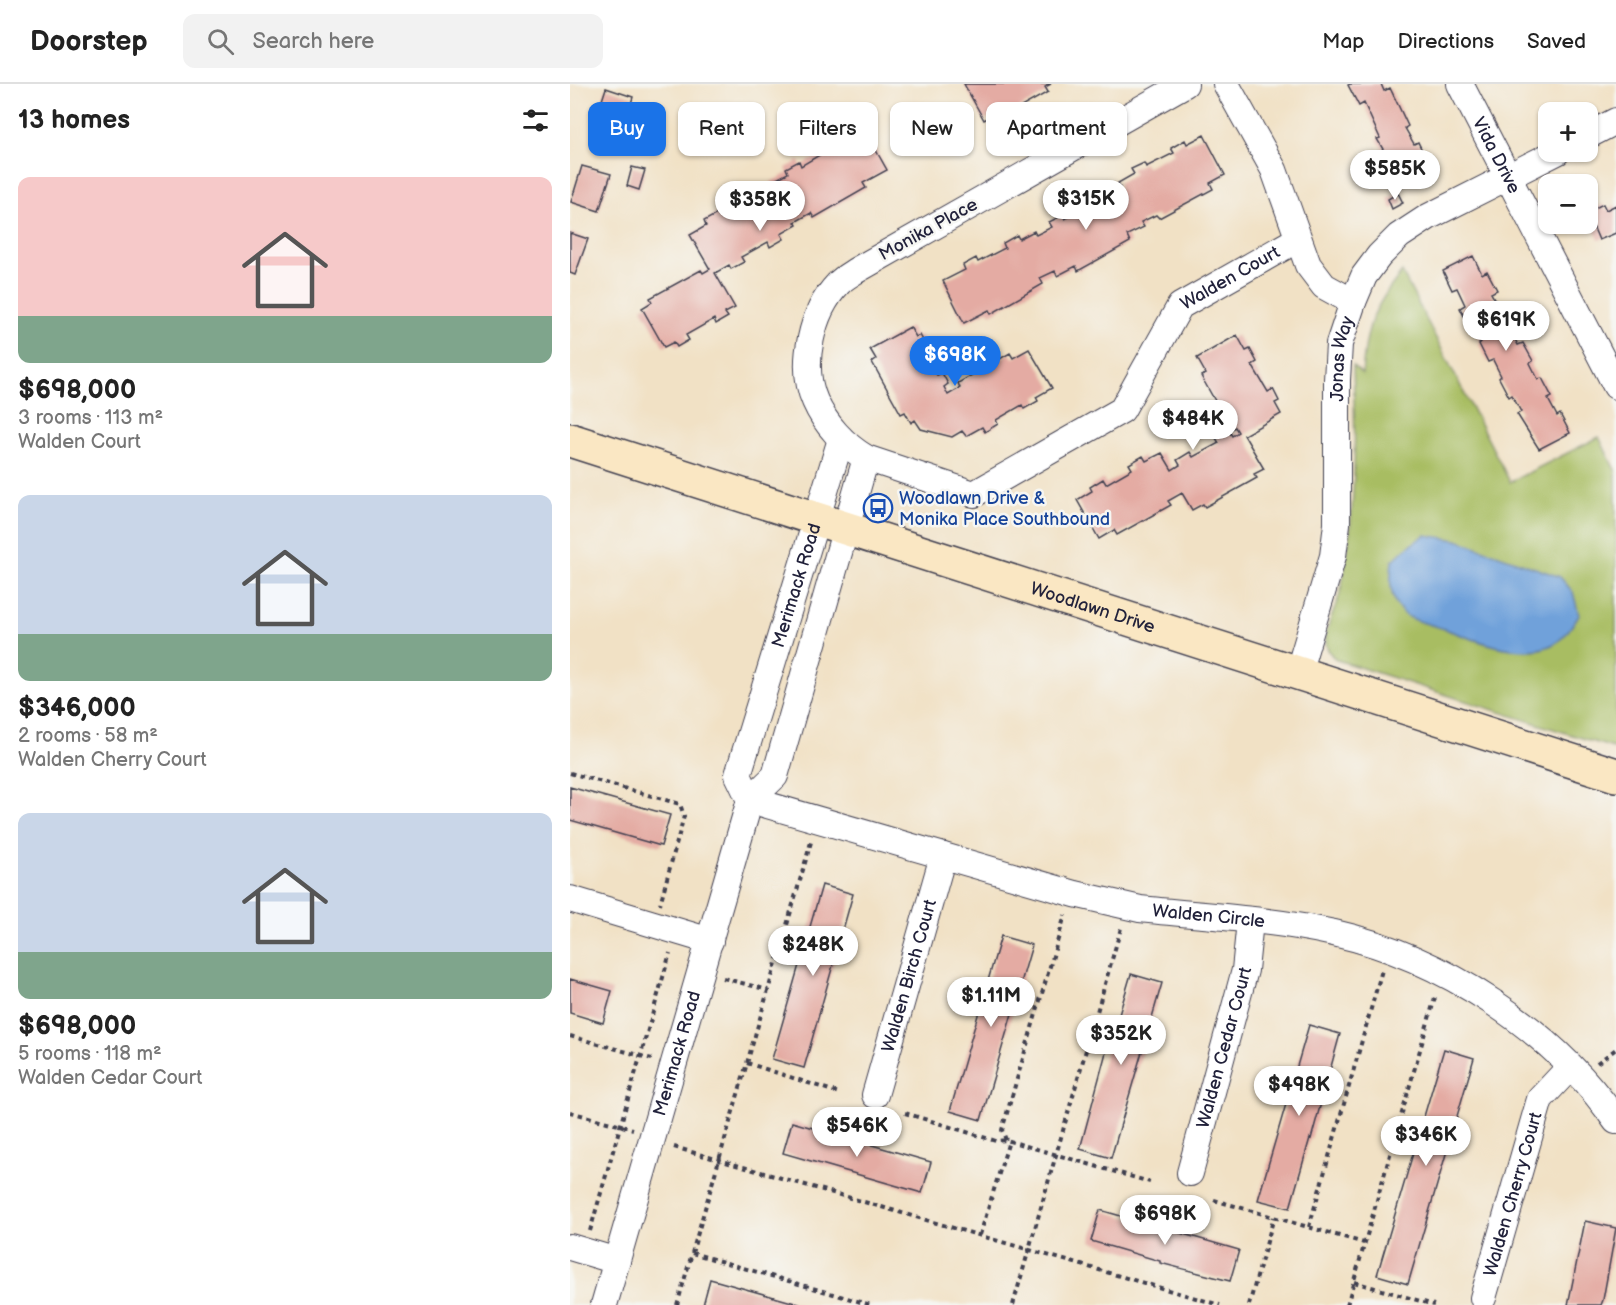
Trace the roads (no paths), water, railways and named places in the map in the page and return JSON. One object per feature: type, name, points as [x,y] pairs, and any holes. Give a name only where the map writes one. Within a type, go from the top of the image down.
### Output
[{"type":"main road","name":"Woodlawn Drive","points":[[570,440],[1616,775]]},
{"type":"street","name":"Monika Place","points":[[854,449],[828,423],[814,399],[809,366],[810,340],[816,320],[827,298],[839,283],[857,270],[1185,84]]},
{"type":"street","points":[[1226,84],[1274,170],[1308,265],[1324,286],[1353,302]]},
{"type":"street","name":"Vida Drive","points":[[1460,84],[1616,386]]},
{"type":"street","points":[[1598,130],[1616,121]]},
{"type":"street","name":"Jonas Way","points":[[1298,673],[1333,556],[1337,524],[1339,344],[1364,276],[1379,256],[1399,236],[1428,217],[1538,162]]},
{"type":"street","name":"Walden Court","points":[[854,449],[975,494],[1122,410],[1180,306],[1298,239]]},
{"type":"street","name":"Merimack Road","points":[[750,800],[738,774],[831,524],[854,449]]},
{"type":"street","name":"Merimack Road","points":[[604,1305],[750,800],[775,776],[831,524]]},
{"type":"street","name":"Walden Circle","points":[[750,800],[1118,904],[1140,909],[1334,933],[1418,960],[1489,1001],[1580,1068],[1593,1091],[1616,1121]]},
{"type":"street","name":"Walden Birch Court","points":[[874,1095],[943,856]]},
{"type":"street","points":[[570,899],[710,941]]},
{"type":"street","name":"Walden Cedar Court","points":[[1190,1173],[1245,970],[1250,921]]},
{"type":"street","name":"Walden Cherry Court","points":[[1484,1298],[1540,1099],[1580,1068]]},
{"type":"street","points":[[579,1243],[617,1261]]},
{"type":"water","points":[[1425,535],[1457,540],[1560,577],[1573,592],[1579,615],[1565,635],[1551,645],[1522,650],[1489,644],[1411,618],[1398,607],[1392,595],[1392,561]]},
{"type":"place","name":"Woodlawn Drive & Monika Place Southbound","points":[[878,508]]}]
